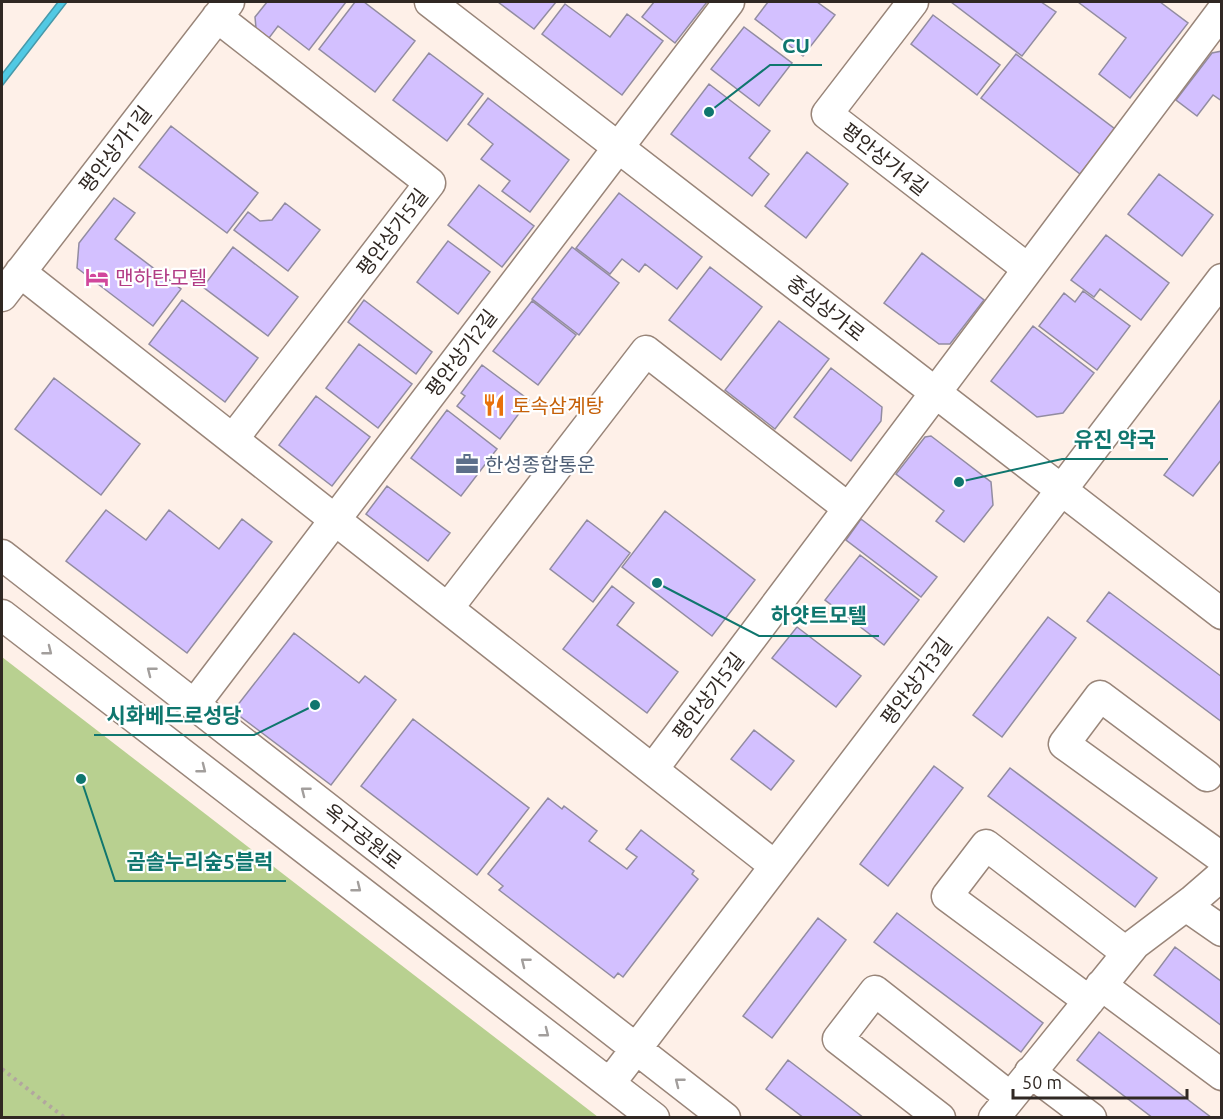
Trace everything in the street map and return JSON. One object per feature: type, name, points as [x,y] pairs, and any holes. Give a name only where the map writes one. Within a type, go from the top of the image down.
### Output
[{"type":"street","name":"중심상가로","points":[[430,2],[1221,614]]},
{"type":"street","name":"평안상가2길","points":[[194,705],[729,2]]},
{"type":"street","name":"평안상가4길","points":[[914,2],[827,114],[1028,269]]},
{"type":"street","points":[[935,393],[1221,9],[1215,2]]},
{"type":"street","name":"평안상가1길","points":[[2,296],[223,9]]},
{"type":"street","name":"평안상가5길","points":[[223,9],[430,183],[233,439]]},
{"type":"street","points":[[20,272],[775,866]]},
{"type":"street","name":"평안상가3길","points":[[610,1083],[1221,279]]},
{"type":"street","points":[[448,608],[646,351],[849,508]]},
{"type":"street","name":"평안상가5길","points":[[653,769],[935,393]]},
{"type":"street","name":"옥구공원로","points":[[2,555],[725,1118]]},
{"type":"street","points":[[2,615],[654,1118]]},
{"type":"street","points":[[1207,776],[1100,696],[1064,744],[1221,858]]},
{"type":"street","points":[[1127,953],[986,845],[947,896],[1221,1075]]},
{"type":"street","points":[[940,1118],[838,1039],[875,991],[1002,1107],[1135,944],[1186,906],[1221,875]]},
{"type":"street","points":[[1186,906],[1221,931]]},
{"type":"street","points":[[1030,1072],[1091,1118]]},
{"type":"path","points":[[2,1069],[65,1118]]},
{"type":"green space","points":[[2,657],[598,1117],[2,1117]]},
{"type":"water","points":[[58,2],[67,2],[2,86],[2,74]]},
{"type":"building","points":[[267,2],[346,2],[309,50],[278,26],[269,38],[256,28],[255,17]]},
{"type":"building","points":[[355,2],[364,2],[415,41],[375,92],[319,49]]},
{"type":"building","points":[[498,2],[556,2],[534,29]]},
{"type":"building","points":[[654,2],[707,2],[675,43],[642,17]]},
{"type":"building","points":[[768,2],[817,2],[835,15],[803,56],[755,19]]},
{"type":"building","points":[[951,2],[1041,2],[1056,12],[1022,56]]},
{"type":"building","points":[[1078,2],[1160,2],[1188,23],[1130,98],[1099,74],[1126,38]]},
{"type":"building","points":[[565,4],[610,37],[627,14],[663,41],[622,95],[542,34]]},
{"type":"building","points":[[933,15],[1000,65],[977,95],[911,44]]},
{"type":"building","points":[[744,27],[792,63],[759,106],[711,69]]},
{"type":"building","points":[[1222,51],[1222,101],[1213,95],[1197,116],[1176,100],[1212,53]]},
{"type":"building","points":[[429,53],[483,94],[447,141],[393,100]]},
{"type":"building","points":[[1016,54],[1115,129],[1080,174],[981,98]]},
{"type":"building","points":[[709,84],[770,131],[749,158],[769,174],[752,196],[671,134]]},
{"type":"building","points":[[488,98],[569,160],[530,212],[502,191],[510,181],[481,159],[493,144],[468,124]]},
{"type":"building","points":[[171,126],[258,193],[227,233],[139,167]]},
{"type":"building","points":[[807,152],[848,184],[806,238],[765,206]]},
{"type":"building","points":[[1159,174],[1213,215],[1182,256],[1128,214]]},
{"type":"building","points":[[479,185],[534,226],[502,267],[448,225]]},
{"type":"building","points":[[619,193],[702,257],[677,289],[645,264],[639,272],[622,259],[610,274],[576,248]]},
{"type":"building","points":[[114,198],[135,213],[115,239],[181,289],[153,326],[77,268],[79,243]]},
{"type":"building","points":[[285,203],[320,230],[288,271],[234,230],[248,212],[260,221],[272,220]]},
{"type":"building","points":[[1106,235],[1169,283],[1141,320],[1100,289],[1094,297],[1071,280]]},
{"type":"building","points":[[448,241],[490,272],[458,314],[417,282]]},
{"type":"building","points":[[233,247],[298,297],[268,336],[203,287]]},
{"type":"building","points":[[572,247],[619,283],[579,335],[532,299]]},
{"type":"building","points":[[922,253],[984,300],[950,344],[939,344],[884,303]]},
{"type":"building","points":[[710,267],[762,307],[721,360],[669,320]]},
{"type":"building","points":[[1083,291],[1130,326],[1097,370],[1039,326],[1064,293],[1075,302]]},
{"type":"building","points":[[182,300],[258,358],[225,402],[149,344]]},
{"type":"building","points":[[364,300],[432,352],[416,374],[348,322]]},
{"type":"building","points":[[532,301],[576,335],[538,385],[493,351]]},
{"type":"building","points":[[779,321],[829,359],[775,429],[725,390]]},
{"type":"building","points":[[1033,326],[1094,373],[1063,413],[1037,417],[991,381]]},
{"type":"building","points":[[359,344],[412,384],[378,428],[326,388]]},
{"type":"building","points":[[482,365],[529,400],[500,439],[457,406],[465,396],[461,393]]},
{"type":"building","points":[[831,368],[882,407],[881,421],[851,461],[794,417]]},
{"type":"building","points":[[54,378],[140,444],[101,495],[15,429]]},
{"type":"building","points":[[316,396],[370,437],[332,486],[279,445]]},
{"type":"building","points":[[1222,398],[1222,459],[1193,496],[1164,475]]},
{"type":"building","points":[[447,410],[497,449],[461,496],[411,458]]},
{"type":"building","points":[[931,436],[991,482],[993,505],[964,542],[936,521],[944,511],[896,474],[925,437]]},
{"type":"building","points":[[387,486],[450,533],[428,561],[366,514]]},
{"type":"building","points":[[106,510],[146,540],[169,510],[219,549],[242,519],[272,542],[187,653],[66,561]]},
{"type":"building","points":[[665,511],[755,580],[712,636],[622,567]]},
{"type":"building","points":[[861,519],[937,577],[921,597],[846,540]]},
{"type":"building","points":[[587,520],[630,553],[593,602],[550,569]]},
{"type":"building","points":[[860,555],[919,600],[884,645],[825,600]]},
{"type":"building","points":[[612,586],[634,603],[617,625],[678,672],[647,713],[563,649]]},
{"type":"building","points":[[1109,592],[1222,677],[1222,722],[1087,621]]},
{"type":"building","points":[[1048,617],[1076,638],[1002,737],[973,715]]},
{"type":"building","points":[[797,627],[861,676],[836,707],[772,658]]},
{"type":"building","points":[[294,633],[359,683],[365,676],[396,700],[331,785],[233,711]]},
{"type":"building","points":[[413,719],[529,808],[477,875],[361,786]]},
{"type":"building","points":[[754,730],[794,761],[771,790],[731,759]]},
{"type":"building","points":[[934,766],[963,788],[888,886],[860,864]]},
{"type":"building","points":[[1010,768],[1157,878],[1135,907],[988,796]]},
{"type":"building","points":[[548,798],[562,809],[564,806],[597,831],[589,841],[627,869],[637,857],[626,849],[641,830],[694,871],[692,874],[698,879],[623,977],[618,973],[614,978],[499,890],[503,886],[488,874]]},
{"type":"building","points":[[897,913],[1043,1023],[1021,1052],[874,942]]},
{"type":"building","points":[[818,918],[846,940],[772,1038],[743,1016]]},
{"type":"building","points":[[1175,947],[1222,982],[1222,1026],[1154,975]]},
{"type":"building","points":[[1099,1032],[1212,1118],[1153,1118],[1077,1060]]},
{"type":"building","points":[[788,1060],[864,1118],[804,1118],[766,1089]]},
{"type":"place","name":"CU","points":[[709,112]]},
{"type":"place","name":"맨하탄모텔","points":[[97,277]]},
{"type":"place","name":"토속삼계탕","points":[[494,405]]},
{"type":"place","name":"한성종합통운","points":[[467,464]]},
{"type":"place","name":"유진 약국","points":[[959,482]]},
{"type":"place","name":"하얏트모텔","points":[[657,583]]},
{"type":"place","name":"시화베드로성당","points":[[315,705]]},
{"type":"place","name":"곰솔누리숲5블럭","points":[[81,779]]}]
